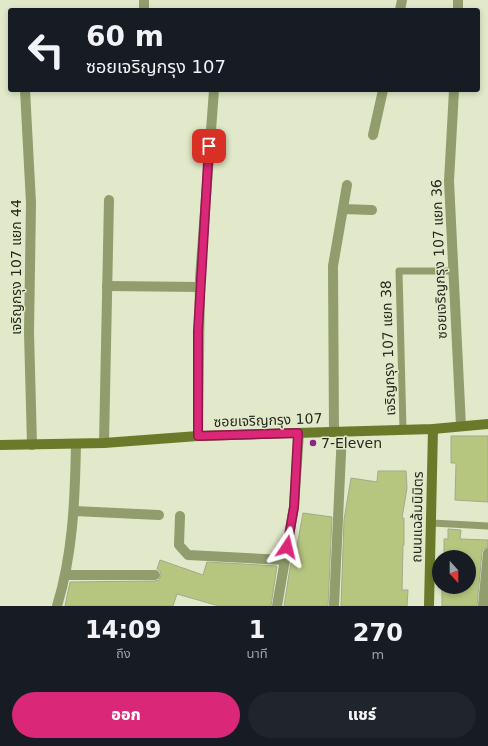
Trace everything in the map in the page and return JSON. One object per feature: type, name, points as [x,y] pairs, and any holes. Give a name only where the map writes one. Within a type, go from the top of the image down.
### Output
[{"type":"street","name":"เจริญกรุง 107 แยก 44","points":[[25,92],[31,203],[29,332],[32,445]]},
{"type":"street","points":[[198,436],[200,287],[214,92]]},
{"type":"street","points":[[373,135],[383,92]]},
{"type":"street","name":"ซอยเจริญกรุง 107 แยก 36","points":[[454,92],[448,181],[461,426]]},
{"type":"street","points":[[334,606],[338,432],[333,266],[347,185]]},
{"type":"street","points":[[104,443],[109,200]]},
{"type":"street","points":[[343,209],[372,210]]},
{"type":"street","points":[[107,286],[200,287]]},
{"type":"street","name":"ซอยเจริญกรุง 107","points":[[0,445],[104,443],[198,436],[433,429],[488,424]]},
{"type":"street","name":"ถนนแฉล้มนิมิตร","points":[[429,606],[433,429]]},
{"type":"street","points":[[277,606],[294,507],[298,433]]},
{"type":"street","points":[[58,606],[67,575],[74,512],[76,444]]},
{"type":"street","points":[[74,512],[159,515]]},
{"type":"street","points":[[180,516],[179,545],[188,555],[285,560]]},
{"type":"street","points":[[483,606],[488,553]]},
{"type":"street","points":[[67,575],[155,575]]},
{"type":"lane","name":"เจริญกรุง 107 แยก 38","points":[[403,430],[399,270],[452,271]]},
{"type":"lane","points":[[432,523],[488,526]]},
{"type":"building","points":[[451,436],[488,436],[488,502],[455,500],[456,463],[451,463]]},
{"type":"building","points":[[378,471],[406,471],[407,488],[402,518],[404,518],[404,545],[402,590],[408,590],[407,606],[341,606],[344,520],[351,478],[377,482]]},
{"type":"building","points":[[303,513],[332,517],[328,606],[284,606],[290,568],[296,545],[297,546]]},
{"type":"building","points":[[448,529],[461,530],[460,539],[488,540],[488,547],[483,549],[482,552],[477,606],[442,606],[442,594],[476,594],[476,550],[444,550],[444,539],[448,539]]},
{"type":"building","points":[[160,560],[203,575],[207,562],[277,566],[271,606],[219,606],[177,594],[173,606],[65,606],[70,582],[155,581],[159,580],[161,575],[160,571],[157,569]]},
{"type":"place","name":"7-Eleven","points":[[313,443]]},
{"type":"route","points":[[209,146],[200,278],[198,331],[198,436],[298,433],[294,507],[287,547]]}]
